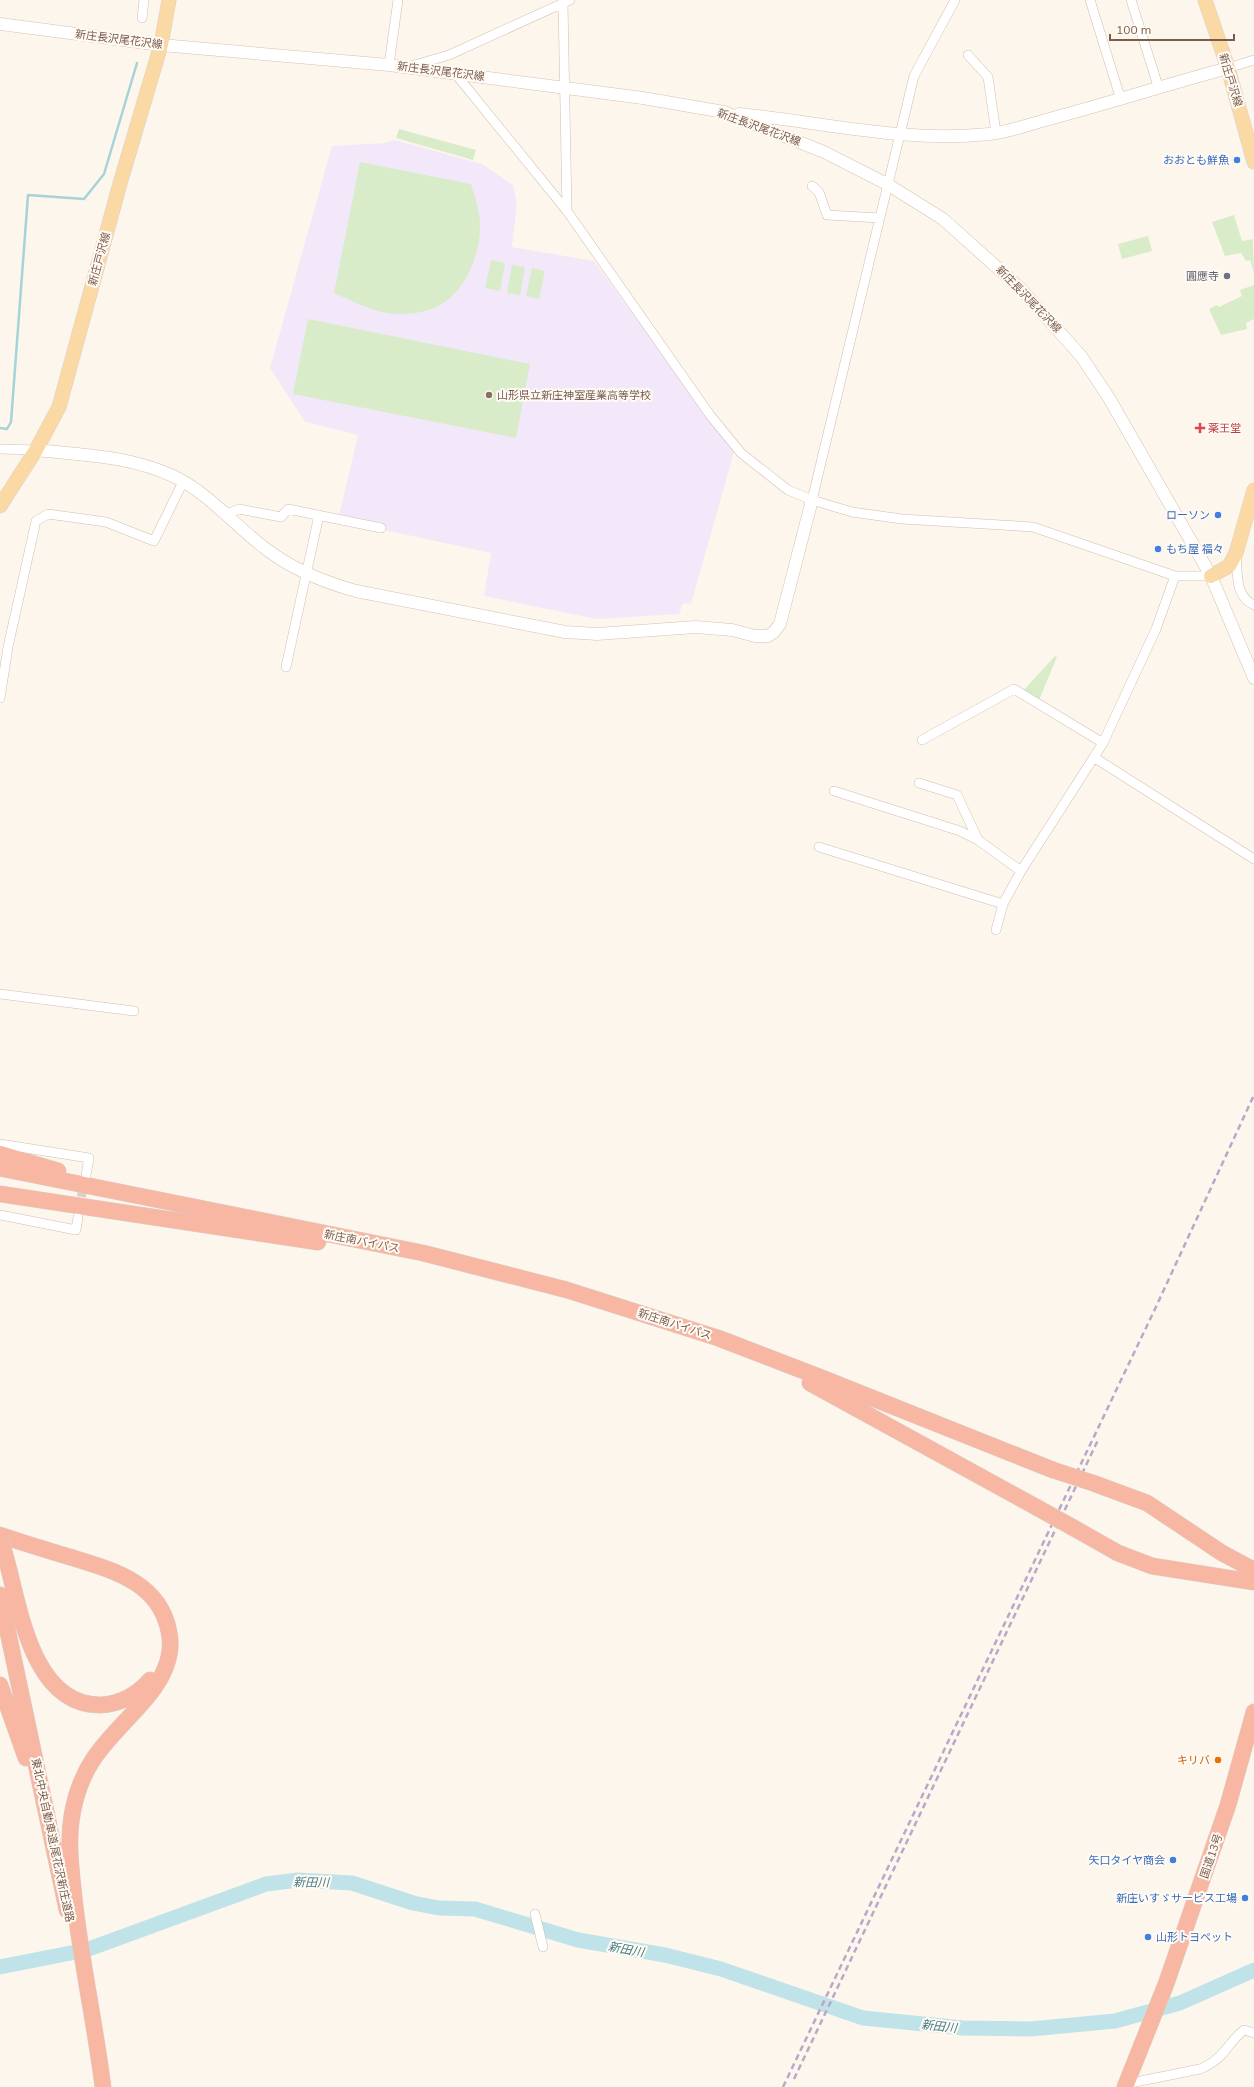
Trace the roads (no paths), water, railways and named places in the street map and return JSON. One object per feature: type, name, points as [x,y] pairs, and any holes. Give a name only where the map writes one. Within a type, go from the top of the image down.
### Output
[{"type":"highway","points":[[0,1154],[106,1183],[279,1218],[423,1255]]},
{"type":"highway","points":[[0,1168],[423,1255]]},
{"type":"highway","points":[[0,1194],[423,1255]]},
{"type":"highway","name":"新庄南バイパス","points":[[423,1255],[567,1294],[717,1340]]},
{"type":"highway","points":[[717,1340],[1053,1470],[1148,1503],[1222,1553],[1254,1570]]},
{"type":"highway","points":[[717,1340],[770,1363],[824,1390],[1118,1553],[1152,1566],[1254,1582]]},
{"type":"highway","points":[[0,1536],[7,1562],[22,1618],[34,1655],[47,1677],[55,1686],[75,1699],[86,1703],[108,1705],[132,1696],[150,1680],[160,1660],[163,1638],[157,1617],[144,1598],[123,1583],[111,1578],[0,1543]]},
{"type":"highway","points":[[0,1536],[106,1568],[131,1578],[158,1602],[168,1624],[170,1649],[164,1673],[149,1695],[110,1735],[94,1756],[76,1796],[72,1811],[70,1842],[73,1917],[102,2087]]},
{"type":"highway","name":"東北中央自動車道;尾花沢新庄道路","points":[[0,1594],[64,1898],[73,1917]]},
{"type":"highway","points":[[0,1685],[24,1749],[64,1898]]},
{"type":"highway","name":"国道13号","points":[[1126,2086],[1166,1984],[1228,1805],[1254,1712]]},
{"type":"main road","name":"新庄戸沢線","points":[[0,506],[36,450],[58,407],[120,180],[161,45],[169,0]]},
{"type":"main road","name":"新庄戸沢線","points":[[1205,0],[1228,68],[1254,162]]},
{"type":"main road","name":"新庄長沢尾花沢線","points":[[0,24],[161,45],[454,72],[564,86],[724,112],[824,152],[887,184],[943,219],[983,253],[1021,289],[1081,356],[1109,398],[1211,576],[1254,678]]},
{"type":"main road","points":[[724,112],[786,118],[900,135],[963,136],[996,133],[1121,100],[1158,86],[1228,68]]},
{"type":"main road","points":[[36,450],[105,457],[138,463],[183,482],[227,514],[265,548],[289,565],[325,582],[356,591],[565,632],[597,634],[696,627],[732,630],[755,636],[768,636],[774,632],[780,624],[812,500]]},
{"type":"main road","points":[[1211,576],[1229,566],[1236,553],[1251,506],[1254,490]]},
{"type":"street","points":[[142,18],[144,0]]},
{"type":"street","points":[[389,65],[398,0]]},
{"type":"street","points":[[812,500],[914,76],[955,0]]},
{"type":"street","points":[[1090,0],[1121,100]]},
{"type":"street","points":[[1131,0],[1158,86]]},
{"type":"street","points":[[406,67],[449,55],[566,2],[564,86],[567,211]]},
{"type":"street","points":[[968,55],[988,77],[996,133]]},
{"type":"street","points":[[1228,68],[1254,60]]},
{"type":"street","points":[[454,72],[567,211],[710,415],[741,453],[788,490],[812,500],[852,512],[902,519],[1033,528],[1175,576],[1211,576]]},
{"type":"street","points":[[812,186],[819,192],[827,215],[880,218]]},
{"type":"street","points":[[0,449],[36,450]]},
{"type":"street","points":[[0,697],[8,647],[36,521],[48,514],[106,522],[154,541],[183,482]]},
{"type":"street","points":[[227,514],[239,509],[281,517],[288,509],[381,528]]},
{"type":"street","points":[[286,666],[319,515]]},
{"type":"street","points":[[1236,553],[1240,592],[1243,598],[1254,605]]},
{"type":"street","points":[[996,930],[1003,904],[1021,872],[1044,834],[1104,743],[1156,629],[1175,576]]},
{"type":"street","points":[[922,740],[1014,689],[1104,743]]},
{"type":"street","points":[[1095,758],[1254,859]]},
{"type":"street","points":[[919,783],[957,795],[978,840]]},
{"type":"street","points":[[834,791],[960,831],[978,840],[1021,872]]},
{"type":"street","points":[[819,847],[1003,904]]},
{"type":"street","points":[[0,994],[134,1011]]},
{"type":"street","points":[[0,1144],[88,1158],[86,1175]]},
{"type":"street","points":[[0,1215],[76,1230],[78,1217]]},
{"type":"street","points":[[535,1914],[543,1947]]},
{"type":"street","points":[[1126,2086],[1200,2069],[1212,2064],[1222,2056],[1244,2030],[1254,2033]]},
{"type":"waterway","points":[[0,428],[7,429],[11,422],[28,195],[84,199],[104,174],[137,63]]},
{"type":"waterway","name":"新田川","points":[[0,1967],[86,1950],[266,1884],[298,1880],[352,1883],[413,1903],[439,1908],[475,1909],[578,1940],[665,1955],[721,1969],[863,2018],[963,2028],[1031,2029],[1115,2021],[1180,2003],[1254,1970]]},
{"type":"tunnel","points":[[79,1210],[84,1181]]},
{"type":"railway","points":[[783,2087],[1155,1309],[1254,1095]]},
{"type":"railway","points":[[794,2079],[1098,1440]]},
{"type":"place","name":"おおとも鮮魚","points":[[1237,160]]},
{"type":"place","name":"圓應寺","points":[[1227,276]]},
{"type":"place","name":"山形県立新庄神室産業高等学校","points":[[489,395]]},
{"type":"place","name":"薬王堂","points":[[1200,428]]},
{"type":"place","name":"ローソン","points":[[1218,515]]},
{"type":"place","name":"もち屋 福々","points":[[1158,549]]},
{"type":"place","name":"キリバ","points":[[1218,1760]]},
{"type":"place","name":"矢口タイヤ商会","points":[[1173,1860]]},
{"type":"place","name":"新庄いすゞサービス工場","points":[[1245,1898]]},
{"type":"place","name":"山形トヨペット","points":[[1148,1937]]}]
